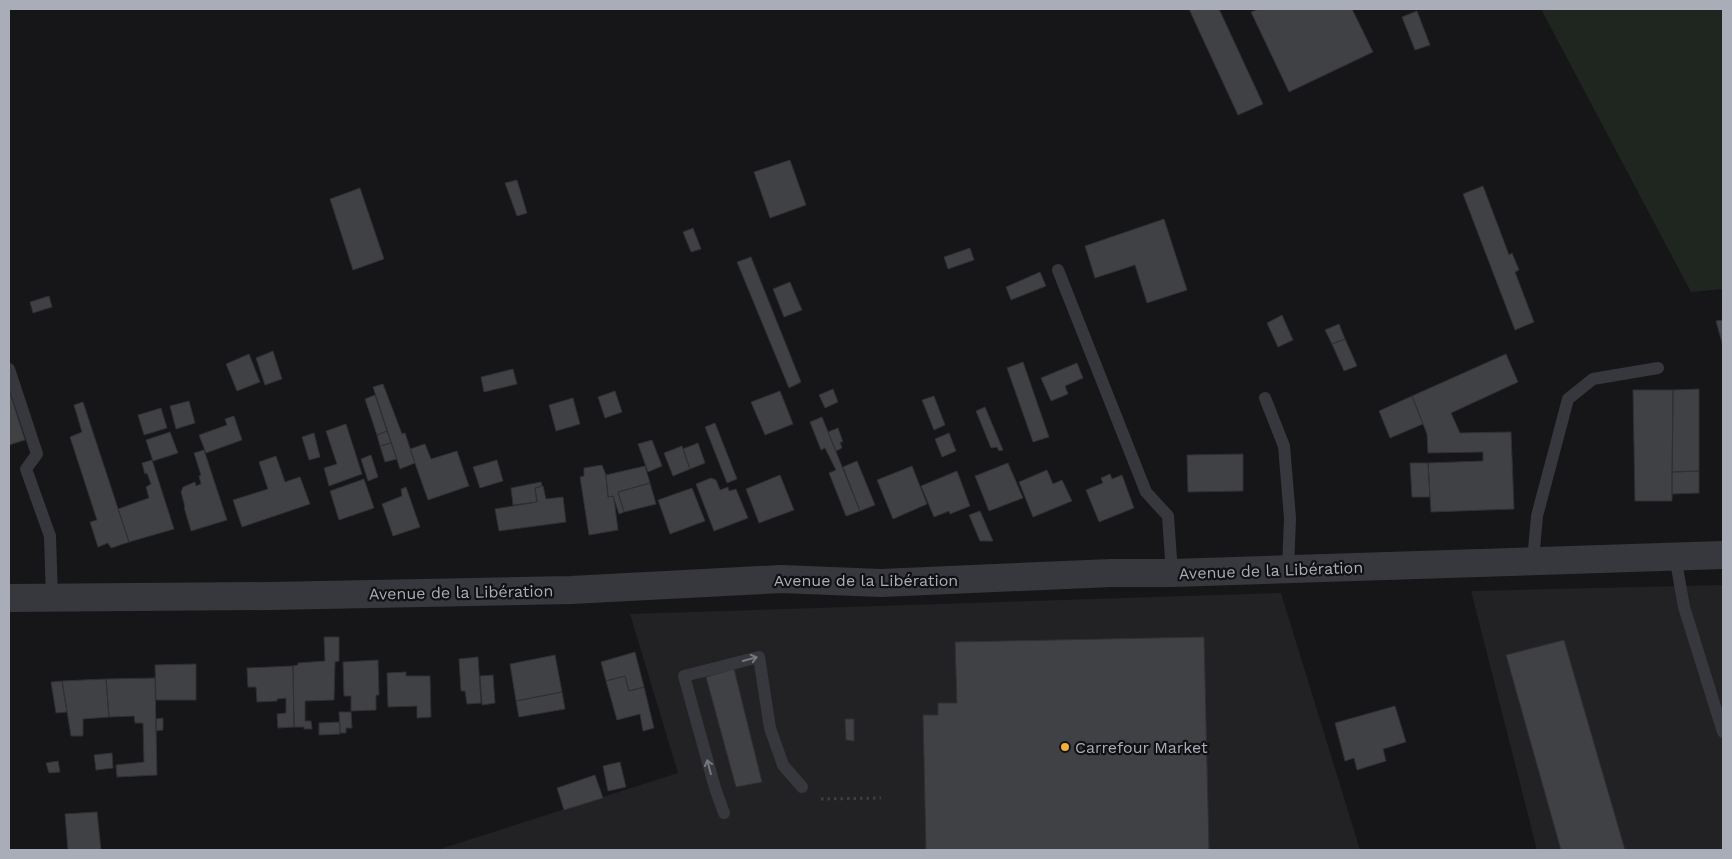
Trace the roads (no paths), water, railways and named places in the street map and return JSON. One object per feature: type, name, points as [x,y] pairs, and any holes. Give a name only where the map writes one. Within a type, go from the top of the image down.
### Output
[{"type":"street","name":"Avenue de la Libération","points":[[9,598],[271,596],[571,590],[781,580],[882,583],[1111,573],[1172,573],[1723,555]]},
{"type":"lane","points":[[1058,270],[1146,492],[1168,516],[1172,573]]},
{"type":"lane","points":[[1533,561],[1537,516],[1568,399],[1593,379],[1658,368]]},
{"type":"lane","points":[[9,369],[37,454],[26,469],[50,536],[52,598]]},
{"type":"lane","points":[[1265,398],[1284,446],[1290,518],[1288,569]]},
{"type":"lane","points":[[1675,556],[1684,607],[1723,732]]},
{"type":"lane","points":[[724,813],[715,788],[684,676],[759,657],[770,728],[783,765],[802,787]]},
{"type":"place","name":"Carrefour Market","points":[[1065,747]]}]
